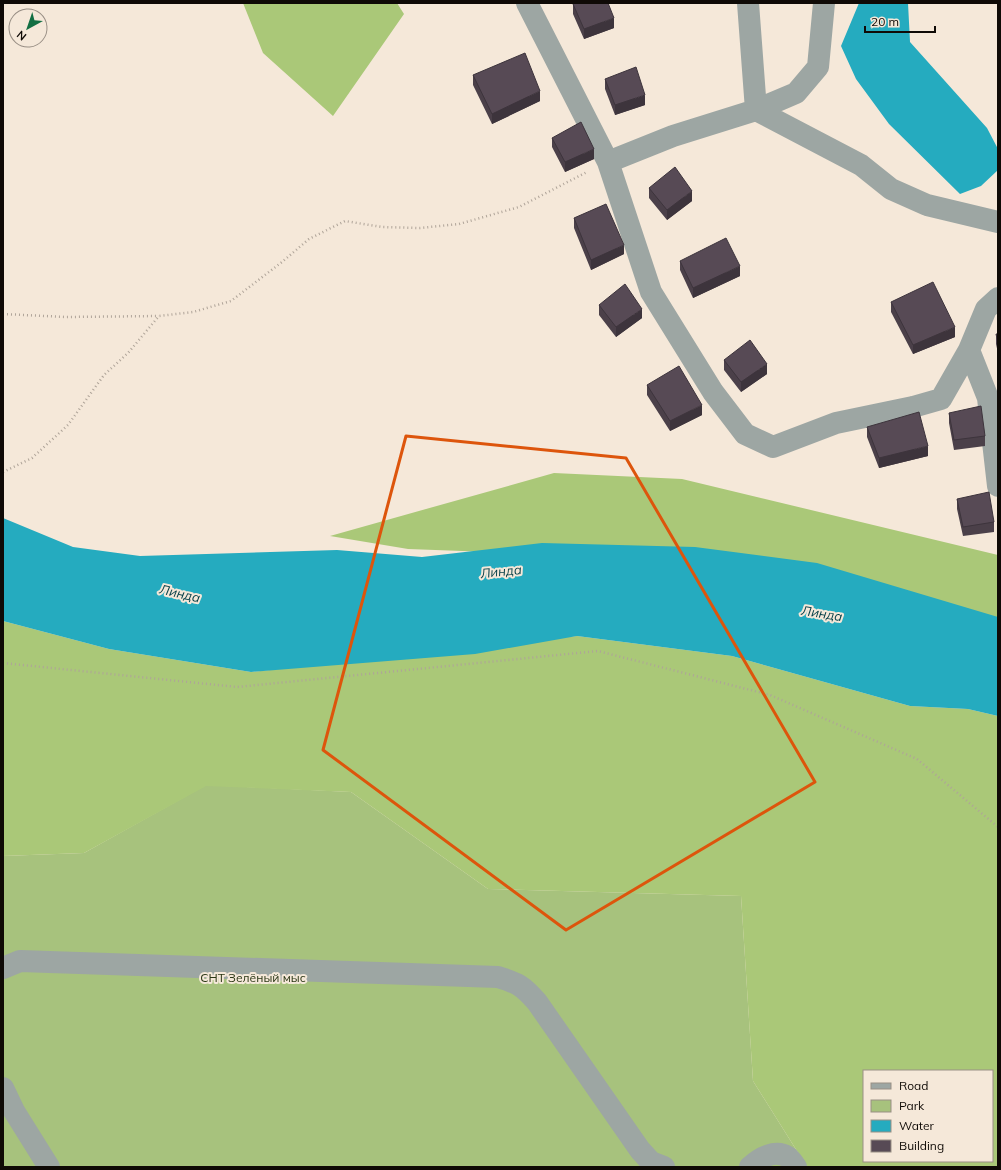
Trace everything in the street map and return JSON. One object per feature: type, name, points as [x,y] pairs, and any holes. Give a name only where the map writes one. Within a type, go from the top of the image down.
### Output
[{"type":"street","points":[[527,3],[608,162],[650,292],[713,392],[745,434],[773,447],[836,423],[913,407],[941,399],[969,350],[986,309],[998,298]]},
{"type":"street","points":[[748,3],[756,110]]},
{"type":"street","points":[[608,162],[673,136],[756,110],[796,93],[818,67],[824,3]]},
{"type":"street","points":[[756,110],[861,165],[890,189],[927,205],[998,222]]},
{"type":"street","points":[[969,350],[988,398],[998,486]]},
{"type":"street","points":[[3,968],[20,961],[498,977],[515,982],[526,988],[537,1002],[600,1095],[640,1150],[651,1162],[664,1167]]},
{"type":"street","points":[[3,1088],[14,1111],[49,1167]]},
{"type":"street","points":[[750,1167],[769,1154],[778,1154],[787,1157],[796,1167]]},
{"type":"path","points":[[3,314],[66,317],[159,316],[193,312],[231,301],[282,262],[309,238],[345,221],[382,227],[420,228],[459,224],[519,207],[608,162]]},
{"type":"path","points":[[3,472],[32,458],[68,425],[104,375],[128,353],[159,316]]},
{"type":"path","points":[[3,663],[237,687],[598,651],[770,695],[917,759],[998,827]]},
{"type":"highlighted area","points":[[406,436],[626,458],[815,782],[566,930],[323,750]]},
{"type":"green space","points":[[243,3],[397,3],[404,14],[333,116],[263,53]]},
{"type":"green space","points":[[554,473],[682,479],[998,555],[998,632],[566,555],[408,549],[330,536]]},
{"type":"green space","points":[[3,621],[109,649],[251,672],[577,636],[732,656],[910,706],[968,709],[998,716],[998,1167],[807,1167],[753,1081],[741,896],[488,889],[351,792],[206,786],[84,853],[3,856]]},
{"type":"green space","name":"СНТ Зелёный мыс","points":[[206,785],[351,792],[488,889],[741,896],[753,1081],[807,1167],[3,1167],[3,856],[84,853]]},
{"type":"water","points":[[859,3],[908,3],[910,42],[987,128],[998,149],[998,170],[981,186],[960,194],[889,124],[856,79],[841,46]]},
{"type":"water","name":"Линда","points":[[3,518],[73,547],[140,556],[337,550],[422,557],[542,543],[695,547],[817,563],[998,617],[998,716],[968,709],[910,706],[732,656],[577,636],[475,654],[251,672],[109,649],[3,621]]},
{"type":"building","points":[[608,3],[614,18],[584,29],[573,4]]},
{"type":"building","points":[[525,53],[540,91],[492,114],[473,75]]},
{"type":"building","points":[[636,67],[645,95],[615,105],[605,79]]},
{"type":"building","points":[[581,122],[594,149],[565,162],[552,138]]},
{"type":"building","points":[[675,167],[692,191],[667,210],[649,188]]},
{"type":"building","points":[[606,204],[624,245],[591,260],[574,218]]},
{"type":"building","points":[[726,238],[740,266],[693,288],[680,261]]},
{"type":"building","points":[[933,282],[955,327],[913,345],[891,302]]},
{"type":"building","points":[[625,284],[642,309],[616,327],[599,305]]},
{"type":"building","points":[[750,340],[767,364],[741,382],[724,360]]},
{"type":"building","points":[[679,366],[702,405],[670,421],[647,385]]},
{"type":"building","points":[[981,406],[985,436],[954,440],[949,413]]},
{"type":"building","points":[[919,412],[928,446],[879,458],[867,427]]},
{"type":"building","points":[[989,492],[994,522],[963,527],[957,499]]}]
